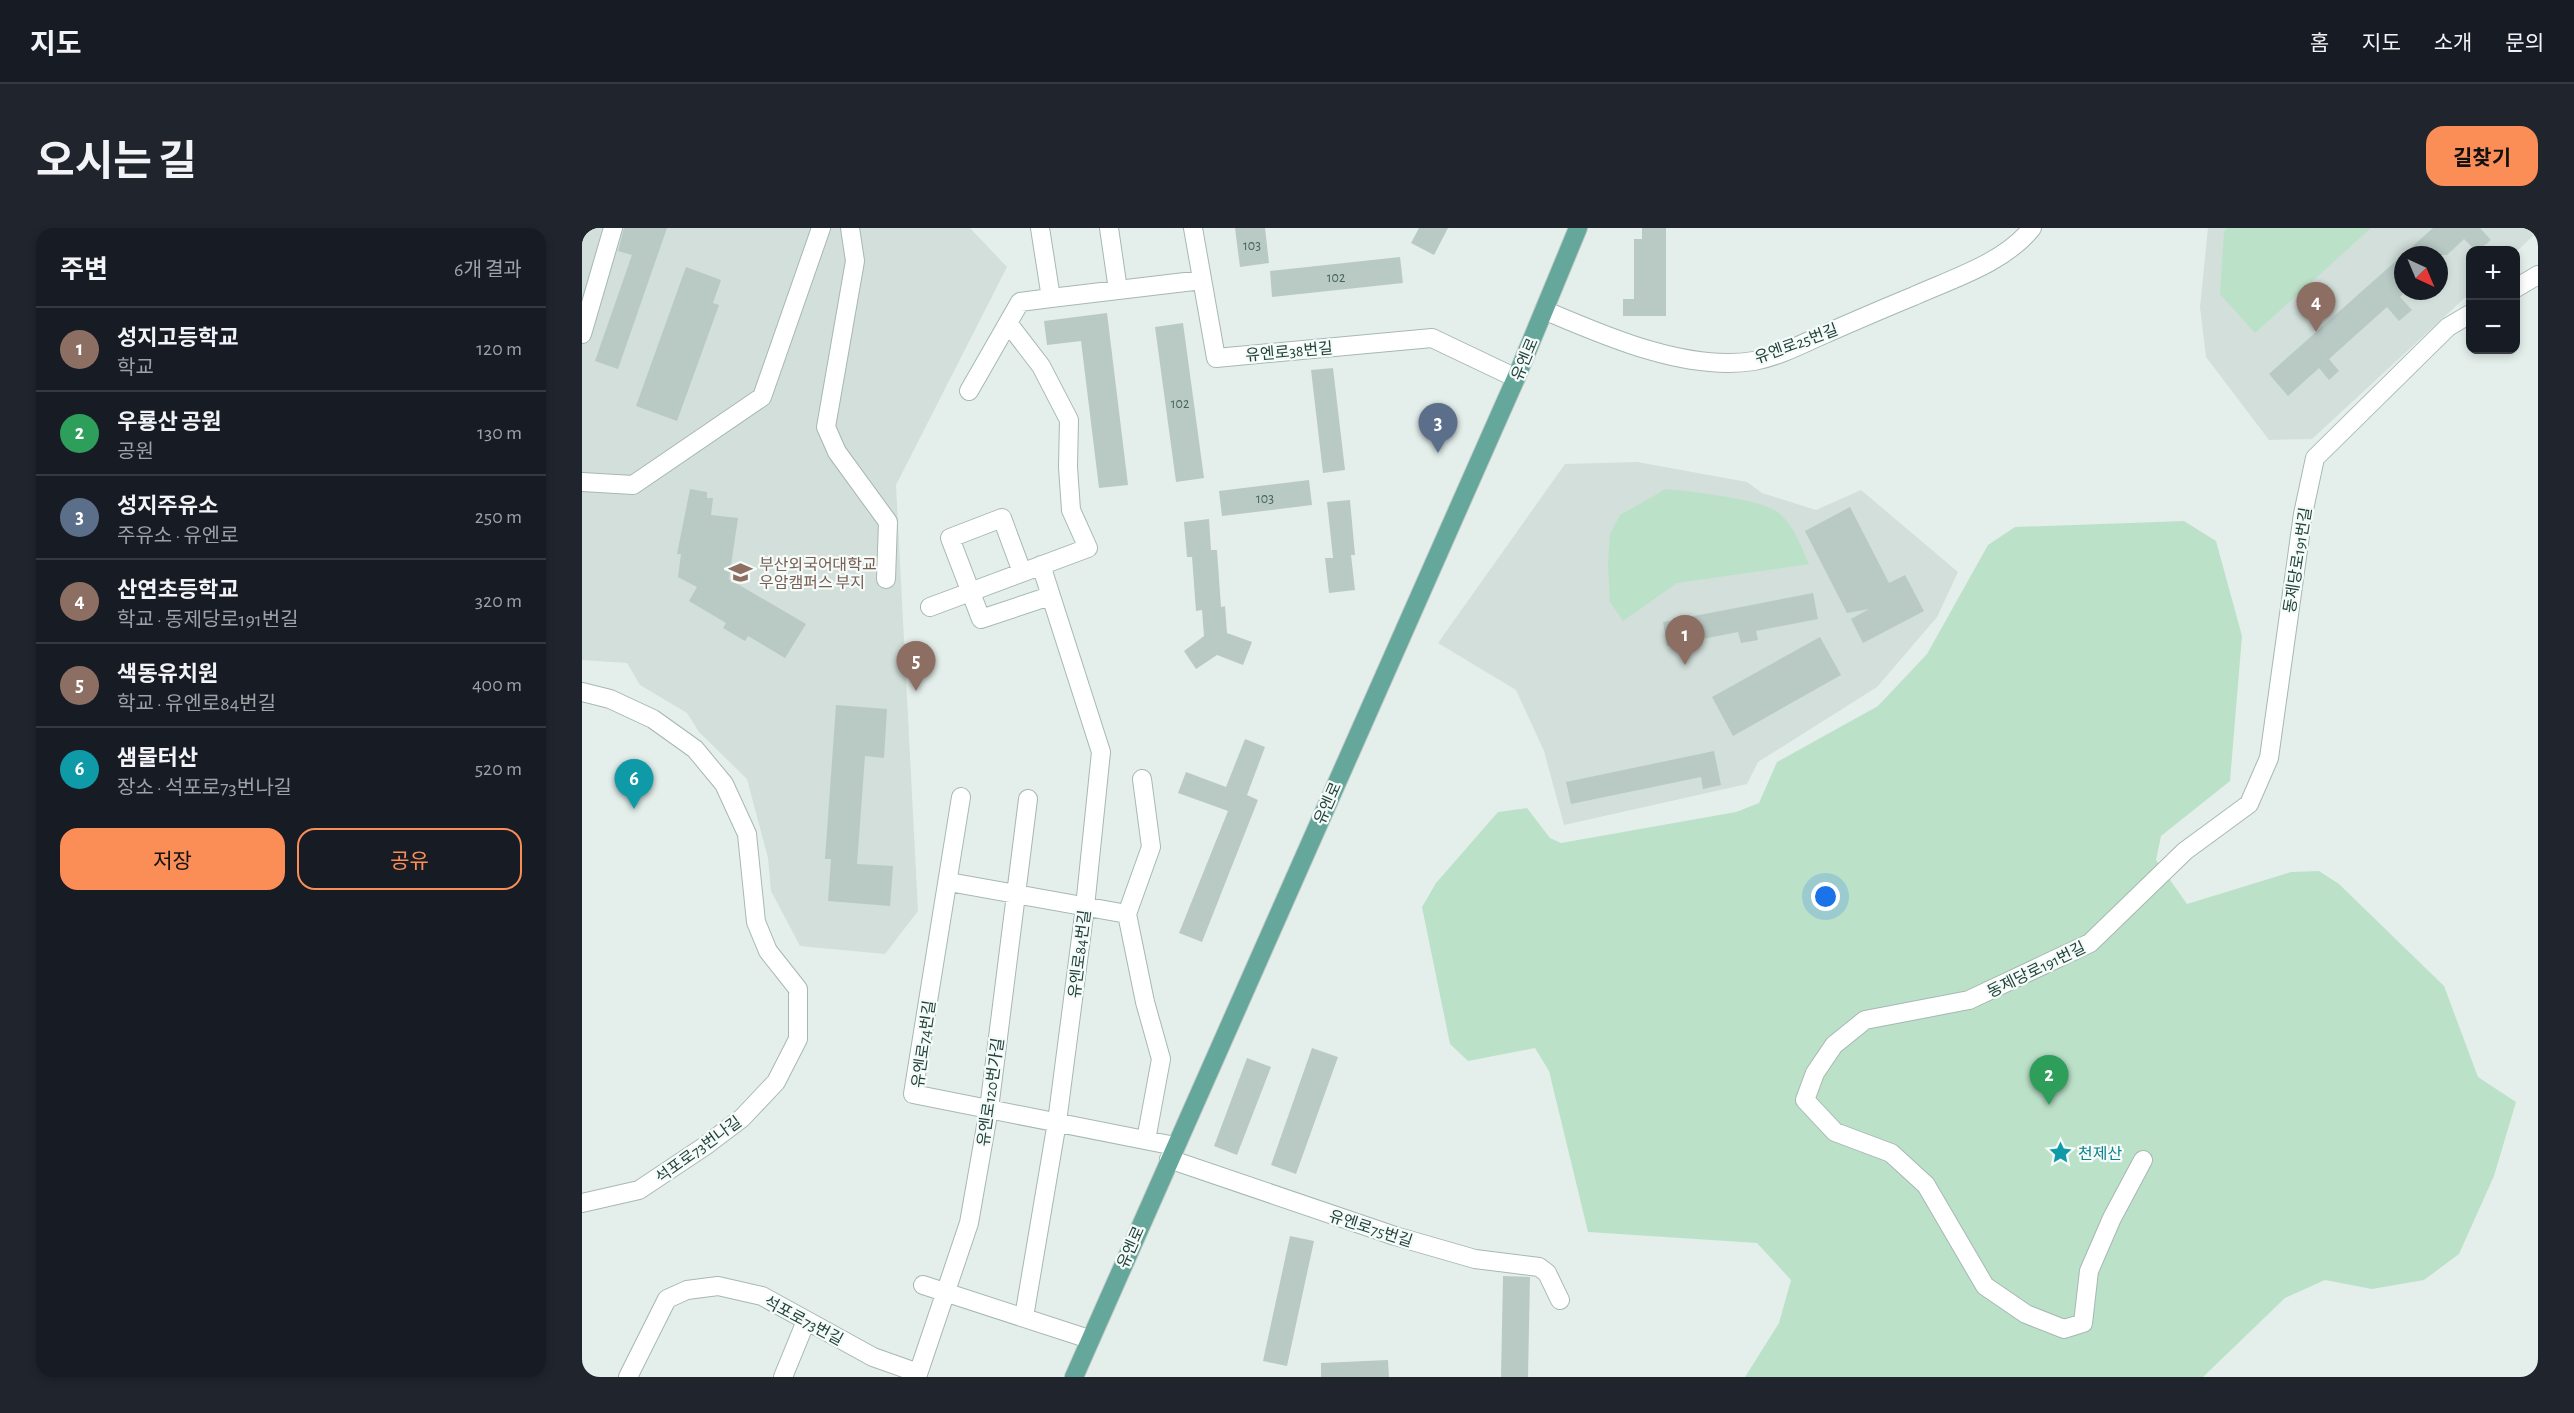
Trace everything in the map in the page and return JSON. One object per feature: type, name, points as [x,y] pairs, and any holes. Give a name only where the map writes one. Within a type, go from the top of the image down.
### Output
[{"type":"main road","name":"유엔로","points":[[1074,1377],[1516,378],[1578,228]]},
{"type":"street","points":[[582,334],[613,228]]},
{"type":"street","points":[[582,482],[633,485],[762,397],[821,228]]},
{"type":"street","points":[[850,228],[855,261],[826,427],[837,452],[888,522],[886,579]]},
{"type":"street","points":[[1040,228],[1051,298]]},
{"type":"street","points":[[1109,228],[1118,290]]},
{"type":"street","points":[[969,391],[1020,302],[1202,280],[1193,228]]},
{"type":"street","name":"유엔로25번길","points":[[1544,310],[1619,342],[1690,359],[1726,362],[1755,361],[1788,350],[1957,277],[1995,258],[2024,237],[2032,228]]},
{"type":"street","points":[[2520,286],[2538,275]]},
{"type":"street","name":"유엔로38번길","points":[[1202,280],[1216,358],[1432,338],[1516,378]]},
{"type":"street","name":"동제당로191번길","points":[[2144,1160],[2112,1218],[2089,1271],[2084,1323],[2064,1329],[2026,1314],[1985,1286],[1926,1185],[1891,1153],[1835,1132],[1804,1100],[1815,1073],[1834,1045],[1865,1020],[1969,1000],[2090,943],[2185,851],[2249,804],[2269,758],[2303,514],[2315,458],[2448,327],[2466,316]]},
{"type":"street","points":[[930,607],[1088,548],[1071,510],[1068,467],[1069,420],[1041,366],[1008,323]]},
{"type":"street","points":[[1022,572],[1002,518],[951,538],[981,620],[1050,596]]},
{"type":"street","name":"유엔로84번길","points":[[1024,1317],[1057,1122],[1085,907],[1101,752],[1041,565]]},
{"type":"street","name":"석포로73번나길","points":[[582,692],[610,699],[653,719],[695,749],[724,784],[747,834],[756,922],[768,951],[798,989],[798,1039],[776,1082],[742,1118],[639,1190],[582,1203]]},
{"type":"street","points":[[1142,779],[1151,847],[1127,914],[1145,1002],[1161,1059],[1146,1140]]},
{"type":"street","name":"유엔로74번길","points":[[961,797],[913,1094],[1146,1140],[1172,1152]]},
{"type":"street","name":"유엔로120번가길","points":[[917,1375],[969,1224],[988,1109],[1028,799]]},
{"type":"street","points":[[949,882],[1127,914]]},
{"type":"street","name":"유엔로75번길","points":[[1172,1152],[1395,1236],[1475,1259],[1539,1267],[1547,1273],[1560,1300]]},
{"type":"street","name":"석포로73번길","points":[[628,1377],[667,1299],[687,1290],[718,1286],[762,1296],[873,1357],[917,1375]]},
{"type":"street","points":[[922,1286],[1024,1317],[1089,1340]]},
{"type":"street","points":[[783,1377],[806,1321]]},
{"type":"shaded area","name":"부산외국어대학교 우암캠퍼스 부지","points":[[582,228],[970,228],[1007,267],[896,485],[918,911],[885,954],[800,946],[771,891],[768,858],[747,779],[699,732],[687,713],[640,685],[627,663],[582,660]]},
{"type":"shaded area","points":[[2208,228],[2533,228],[2534,235],[2520,248],[2520,246],[2466,246],[2466,297],[2312,439],[2269,440],[2206,357],[2200,307]]},
{"type":"shaded area","points":[[1637,462],[1747,482],[1762,493],[1816,510],[1861,490],[1958,572],[1937,617],[1877,687],[1758,762],[1747,784],[1564,825],[1544,751],[1516,690],[1438,643],[1565,464]]},
{"type":"green space","points":[[2227,228],[2371,228],[2255,333],[2220,294],[2224,232]]},
{"type":"green space","points":[[1666,489],[1725,496],[1770,508],[1779,513],[1789,524],[1809,564],[1677,583],[1623,621],[1610,602],[1608,563],[1610,534],[1620,515]]},
{"type":"green space","points":[[2184,521],[2216,541],[2242,636],[2230,781],[2161,836],[2156,860],[2187,904],[2291,872],[2319,871],[2339,884],[2444,986],[2478,1077],[2516,1102],[2494,1176],[2459,1254],[2424,1280],[2372,1289],[2325,1280],[2285,1298],[2203,1377],[1745,1377],[1779,1323],[1791,1280],[1757,1243],[1588,1232],[1549,1071],[1535,1048],[1468,1061],[1450,1044],[1422,907],[1436,883],[1498,812],[1527,808],[1550,838],[1561,843],[1736,812],[1759,803],[1777,762],[1878,706],[1927,654],[1988,545],[2015,527]]},
{"type":"building","points":[[624,228],[667,228],[618,369],[595,361],[632,255],[618,251]]},
{"type":"building","points":[[1235,228],[1265,228],[1269,263],[1240,267]]},
{"type":"building","points":[[1419,228],[1448,228],[1434,255],[1411,243]]},
{"type":"building","points":[[1642,228],[1666,228],[1666,316],[1623,316],[1623,299],[1634,299],[1634,239],[1642,239]]},
{"type":"building","points":[[2433,228],[2480,228],[2491,240],[2484,246],[2471,246],[2464,239],[2448,254],[2448,246],[2413,246]]},
{"type":"building","points":[[1400,257],[1403,283],[1272,297],[1270,271]]},
{"type":"building","points":[[2394,263],[2394,300],[2403,300],[2412,310],[2399,321],[2387,307],[2329,359],[2339,371],[2329,380],[2319,368],[2288,396],[2269,374]]},
{"type":"building","points":[[686,267],[721,280],[713,303],[719,305],[677,421],[636,406]]},
{"type":"building","points":[[1107,313],[1128,485],[1099,488],[1081,341],[1047,345],[1044,321]]},
{"type":"building","points":[[1183,323],[1204,478],[1176,482],[1155,327]]},
{"type":"building","points":[[1333,368],[1345,470],[1323,473],[1311,370]]},
{"type":"building","points":[[1309,480],[1312,505],[1222,516],[1219,491]]},
{"type":"building","points":[[690,489],[707,492],[707,498],[713,498],[711,515],[738,518],[729,579],[806,624],[785,658],[748,636],[745,641],[723,628],[726,623],[689,601],[697,587],[678,577],[681,554],[677,554]]},
{"type":"building","points":[[1350,500],[1355,555],[1351,555],[1355,590],[1329,593],[1325,558],[1333,558],[1327,502]]},
{"type":"building","points":[[1850,507],[1889,583],[1905,575],[1924,611],[1863,643],[1851,619],[1869,609],[1847,613],[1805,531]]},
{"type":"building","points":[[1209,519],[1211,550],[1217,550],[1221,607],[1225,606],[1227,633],[1252,642],[1243,665],[1217,655],[1196,669],[1184,651],[1204,636],[1202,610],[1196,611],[1192,557],[1187,557],[1184,522]]},
{"type":"building","points":[[1813,593],[1818,619],[1756,631],[1758,640],[1741,643],[1738,632],[1667,646],[1663,622]]},
{"type":"building","points":[[1820,637],[1841,675],[1733,736],[1712,697]]},
{"type":"building","points":[[836,705],[887,709],[884,758],[865,756],[857,864],[893,866],[890,906],[828,901],[831,859],[825,859]]},
{"type":"building","points":[[1245,739],[1265,747],[1247,795],[1258,800],[1202,942],[1179,933],[1228,811],[1178,793],[1186,772],[1226,787]]},
{"type":"building","points":[[1714,751],[1721,785],[1703,789],[1701,777],[1571,804],[1566,782]]},
{"type":"building","points":[[1312,1048],[1338,1057],[1296,1174],[1271,1165]]},
{"type":"building","points":[[1247,1058],[1271,1067],[1237,1155],[1214,1146]]},
{"type":"building","points":[[1290,1236],[1314,1241],[1287,1366],[1263,1361]]},
{"type":"building","points":[[1503,1276],[1530,1277],[1528,1377],[1501,1377]]},
{"type":"building","points":[[1388,1360],[1389,1377],[1321,1377],[1321,1363]]},
{"type":"place","name":"산연초등학교","points":[[2316,332]]},
{"type":"place","name":"성지주유소","points":[[1438,453]]},
{"type":"place","name":"부산외국어대학교 우암캠퍼스 부지","points":[[741,573]]},
{"type":"place","name":"성지고등학교","points":[[1685,665]]},
{"type":"place","name":"색동유치원","points":[[916,691]]},
{"type":"place","name":"샘물터산","points":[[634,809]]},
{"type":"place","name":"우룡산 공원","points":[[2049,1105]]},
{"type":"place","name":"천제산","points":[[2060,1153]]}]
